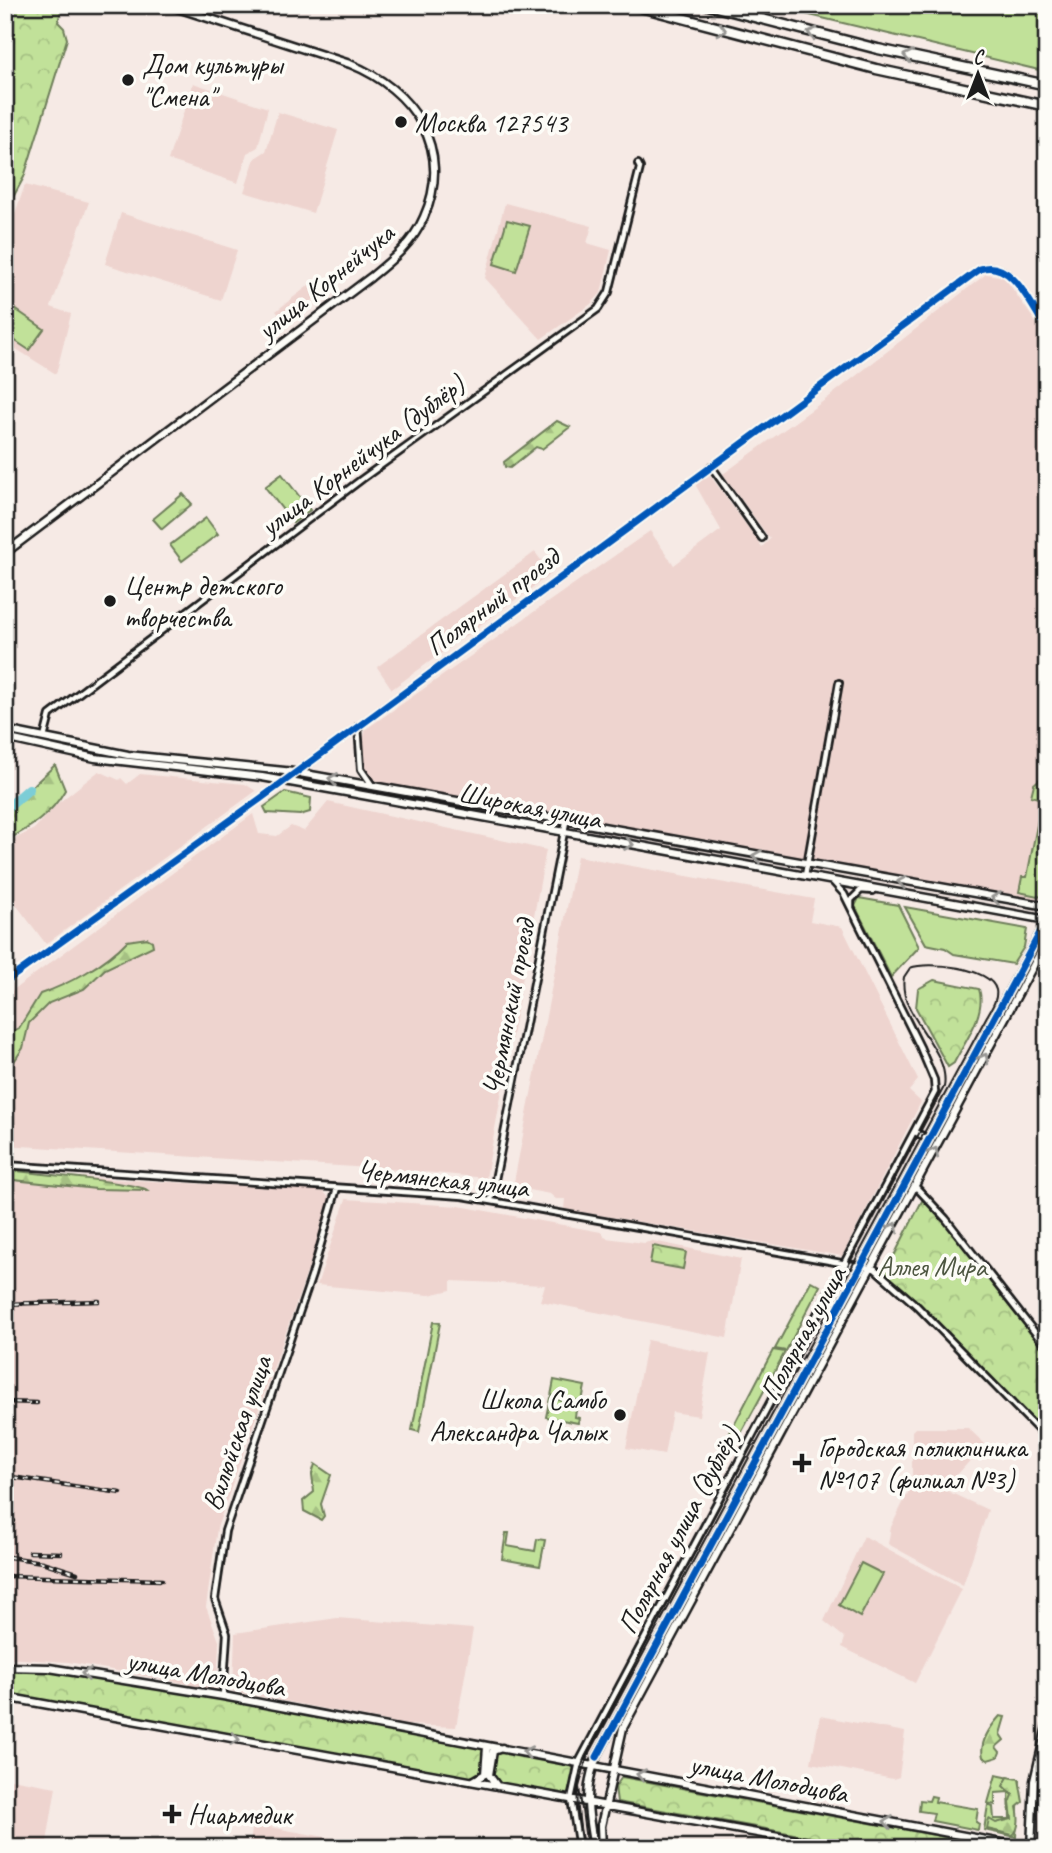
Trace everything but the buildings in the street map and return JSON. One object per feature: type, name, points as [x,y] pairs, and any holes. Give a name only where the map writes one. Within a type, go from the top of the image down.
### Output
[{"type":"highway","points":[[633,5],[876,69],[1047,106]]},
{"type":"highway","points":[[708,5],[878,50],[1047,85]]},
{"type":"main road","name":"улица Корнейчука","points":[[5,553],[372,277],[411,240],[425,216],[434,174],[432,149],[415,111],[390,84],[374,73],[350,64],[168,5]]},
{"type":"main road","name":"Широкая улица","points":[[5,730],[128,755],[294,772],[1047,906]]},
{"type":"main road","name":"Широкая улица","points":[[5,738],[95,758],[283,781],[370,796],[877,891],[1047,920]]},
{"type":"main road","points":[[370,796],[367,791],[373,786]]},
{"type":"main road","points":[[529,815],[535,824],[529,827]]},
{"type":"main road","name":"Полярная улица","points":[[594,1848],[587,1802],[594,1765],[1047,920]]},
{"type":"main road","name":"Полярная улица","points":[[602,1848],[601,1832],[612,1769],[623,1728],[1047,940]]},
{"type":"main road","name":"улица Молодцова","points":[[5,1667],[49,1668],[223,1696],[1029,1848]]},
{"type":"main road","name":"улица Молодцова","points":[[5,1697],[840,1848]]},
{"type":"main road","points":[[1029,1848],[1034,1781],[1047,1726]]},
{"type":"main road","points":[[471,1782],[485,1774],[489,1751],[482,1743]]},
{"type":"main road","points":[[497,1786],[489,1775],[493,1752],[504,1747]]},
{"type":"street","name":"улица Корнейчука (дублёр)","points":[[44,739],[50,715],[362,479],[598,309],[609,292],[639,175],[638,164]]},
{"type":"street","name":"Полярный проезд","points":[[5,982],[981,269],[992,266],[1007,271],[1047,329]]},
{"type":"street","points":[[711,466],[762,538]]},
{"type":"street","points":[[805,877],[839,683]]},
{"type":"street","points":[[358,726],[361,769],[373,786]]},
{"type":"street","name":"Чермянский проезд","points":[[491,1200],[566,822]]},
{"type":"street","points":[[834,883],[851,908]]},
{"type":"street","points":[[851,908],[851,900],[861,890],[877,891]]},
{"type":"street","name":"Полярная улица (дублёр)","points":[[579,1848],[571,1799],[579,1762],[935,1092],[934,1080],[920,1047],[851,908]]},
{"type":"street","points":[[915,1132],[930,1140]]},
{"type":"street","name":"Чермянская улица","points":[[5,1164],[491,1200],[871,1268]]},
{"type":"street","points":[[915,1186],[946,1219],[1047,1348]]},
{"type":"street","name":"Вилюйская улица","points":[[223,1696],[227,1634],[215,1599],[225,1531],[316,1265],[337,1188]]},
{"type":"street","points":[[871,1268],[882,1272],[917,1306],[1047,1439]]},
{"type":"shaded area","points":[[193,83],[268,108],[258,147],[247,153],[238,183],[168,160]]},
{"type":"shaded area","points":[[278,112],[338,130],[313,213],[244,192],[255,158],[266,151]]},
{"type":"shaded area","points":[[25,185],[89,202],[51,307],[71,314],[56,374],[5,342],[5,242]]},
{"type":"shaded area","points":[[505,203],[592,226],[587,243],[611,250],[601,293],[591,304],[541,339],[485,278]]},
{"type":"shaded area","points":[[121,213],[237,250],[221,300],[105,264]]},
{"type":"shaded area","points":[[986,274],[1004,277],[1047,338],[1047,901],[977,891],[378,782],[367,774],[362,745],[366,729],[650,531],[674,565],[721,530],[695,484],[709,474],[762,547],[770,539],[723,474],[829,397]]},
{"type":"shaded area","points":[[317,279],[326,290],[285,322],[276,311]]},
{"type":"shaded area","points":[[535,552],[551,574],[392,689],[377,667]]},
{"type":"shaded area","points":[[99,771],[119,780],[121,778],[127,784],[140,774],[245,784],[256,791],[46,944],[5,890],[5,844],[34,829],[57,804]]},
{"type":"shaded area","points":[[328,802],[546,850],[486,1178],[403,1170],[5,1145],[5,996],[253,814],[259,834],[277,836],[291,826],[304,831]]},
{"type":"shaded area","points":[[577,856],[814,899],[810,921],[842,927],[918,1080],[909,1091],[921,1102],[842,1256],[564,1209],[565,1199],[513,1187]]},
{"type":"shaded area","points":[[5,1173],[313,1190],[324,1192],[330,1199],[330,1207],[217,1528],[206,1607],[219,1641],[217,1690],[189,1687],[189,1684],[68,1662],[5,1658]]},
{"type":"shaded area","points":[[346,1199],[459,1206],[601,1232],[606,1238],[644,1243],[653,1241],[741,1259],[727,1338],[540,1301],[545,1285],[451,1281],[451,1290],[429,1295],[317,1285]]},
{"type":"shaded area","points":[[647,1340],[710,1353],[699,1416],[672,1412],[664,1455],[626,1448]]},
{"type":"shaded area","points":[[915,1428],[968,1428],[985,1444],[948,1485],[912,1479],[912,1431]]},
{"type":"shaded area","points":[[912,1485],[947,1491],[988,1510],[963,1585],[888,1544],[891,1527]]},
{"type":"shaded area","points":[[864,1536],[962,1589],[915,1683],[842,1647],[845,1638],[824,1621]]},
{"type":"shaded area","points":[[337,1618],[473,1629],[456,1727],[407,1725],[233,1691],[235,1633]]},
{"type":"shaded area","points":[[820,1716],[905,1732],[899,1777],[893,1779],[811,1763]]},
{"type":"shaded area","points":[[5,1778],[56,1787],[46,1848],[5,1848]]},
{"type":"shaded area","points":[[253,1824],[336,1839],[334,1848],[249,1848]]},
{"type":"green space","points":[[5,5],[68,6],[67,12],[61,11],[58,22],[64,28],[67,39],[24,177],[5,212]]},
{"type":"green space","points":[[768,5],[1047,5],[1047,72]]},
{"type":"green space","points":[[507,220],[530,226],[516,271],[494,264]]},
{"type":"green space","points":[[5,302],[44,329],[29,350],[5,334]]},
{"type":"green space","points":[[557,421],[570,427],[542,449],[536,447],[510,468],[505,467],[504,462]]},
{"type":"green space","points":[[282,474],[310,510],[293,523],[265,487]]},
{"type":"green space","points":[[183,494],[192,504],[162,529],[153,519]]},
{"type":"green space","points":[[206,518],[218,534],[182,561],[170,545]]},
{"type":"green space","points":[[55,765],[65,790],[39,820],[5,841],[5,812]]},
{"type":"green space","points":[[1042,777],[1047,778],[1047,898],[1019,892],[1022,877],[1027,877],[1042,799],[1031,796],[1034,784]]},
{"type":"green space","points":[[285,792],[311,798],[310,812],[300,815],[267,813],[264,807]]},
{"type":"green space","points":[[859,898],[898,905],[919,947],[891,977],[855,906]]},
{"type":"green space","points":[[905,907],[1027,929],[1024,947],[1013,964],[954,954],[945,948],[926,944]]},
{"type":"green space","points":[[147,938],[152,941],[153,946],[105,969],[84,989],[49,1003],[29,1023],[23,1048],[5,1075],[5,1035],[19,1028],[40,994],[86,973],[127,941]]},
{"type":"green space","points":[[934,980],[979,989],[981,998],[973,1028],[954,1063],[948,1067],[916,1008],[918,989]]},
{"type":"green space","points":[[5,1170],[103,1181],[147,1190],[96,1189],[5,1179]]},
{"type":"green space","name":"Аллея Мира","points":[[927,1200],[1047,1351],[1047,1437],[885,1273],[922,1201]]},
{"type":"green space","points":[[653,1246],[686,1252],[683,1269],[650,1263]]},
{"type":"green space","points":[[811,1281],[820,1286],[786,1351],[775,1349]]},
{"type":"green space","points":[[433,1322],[440,1323],[419,1432],[412,1430]]},
{"type":"green space","points":[[773,1350],[785,1352],[719,1474],[709,1473]]},
{"type":"green space","points":[[554,1380],[585,1386],[582,1401],[551,1396]]},
{"type":"green space","points":[[550,1398],[577,1403],[575,1417],[579,1418],[578,1423],[546,1417]]},
{"type":"green space","points":[[315,1464],[331,1475],[321,1504],[324,1516],[321,1520],[304,1511],[303,1501],[314,1492],[312,1474]]},
{"type":"green space","points":[[506,1533],[509,1533],[507,1546],[535,1551],[537,1539],[545,1540],[540,1566],[502,1559]]},
{"type":"green space","points":[[861,1563],[883,1574],[860,1617],[839,1605]]},
{"type":"green space","points":[[5,1671],[49,1671],[222,1699],[555,1761],[572,1765],[574,1769],[569,1793],[565,1795],[5,1694]]},
{"type":"green space","points":[[1000,1716],[1005,1717],[1000,1734],[1004,1740],[996,1747],[1000,1752],[998,1757],[988,1760],[983,1757],[984,1740]]},
{"type":"green space","points":[[996,1775],[1020,1780],[1016,1837],[984,1830],[988,1805],[993,1807],[994,1819],[1010,1819],[1009,1792],[995,1793],[995,1805],[988,1803]]},
{"type":"green space","points":[[622,1777],[1004,1848],[871,1848],[617,1802],[615,1787]]},
{"type":"green space","points":[[1008,1777],[1019,1779],[1023,1802],[1017,1807],[1018,1826],[1013,1835],[987,1829],[989,1819],[996,1823],[1012,1819],[1010,1803],[1013,1795],[1003,1786]]},
{"type":"green space","points":[[931,1796],[936,1797],[935,1802],[978,1809],[978,1830],[932,1821],[934,1813],[919,1811],[920,1800],[929,1801]]},
{"type":"waterway","points":[[5,810],[29,789]]},
{"type":"tram line","points":[[583,1848],[578,1791],[585,1757],[944,1087],[940,1059],[908,1005],[904,977],[910,968],[930,965],[958,968],[983,976],[992,982],[996,990],[992,1007],[587,1758],[579,1787],[587,1848]]},
{"type":"railway","points":[[5,1304],[99,1301]]},
{"type":"railway","points":[[5,1402],[37,1403]]},
{"type":"railway","points":[[5,1476],[121,1493]]},
{"type":"railway","points":[[5,1521],[14,1521]]},
{"type":"railway","points":[[30,1552],[61,1553]]},
{"type":"railway","points":[[9,1557],[42,1562],[77,1573]]},
{"type":"railway","points":[[5,1576],[162,1580]]},
{"type":"cycle path","points":[[5,982],[260,799],[980,269],[992,268],[1011,277],[1047,329]]},
{"type":"cycle path","points":[[597,1757],[1041,931]]},
{"type":"place","name":"Дом культуры \"Смена\"","points":[[128,80]]},
{"type":"place","name":"Москва 127543","points":[[401,122]]},
{"type":"place","name":"Центр детского творчества","points":[[110,601]]},
{"type":"place","name":"Школа Самбо Александра Чалых","points":[[620,1415]]},
{"type":"place","name":"Городская поликлиника №107 (филиал №3)","points":[[802,1463]]},
{"type":"place","name":"Ниармедик","points":[[172,1814]]}]
